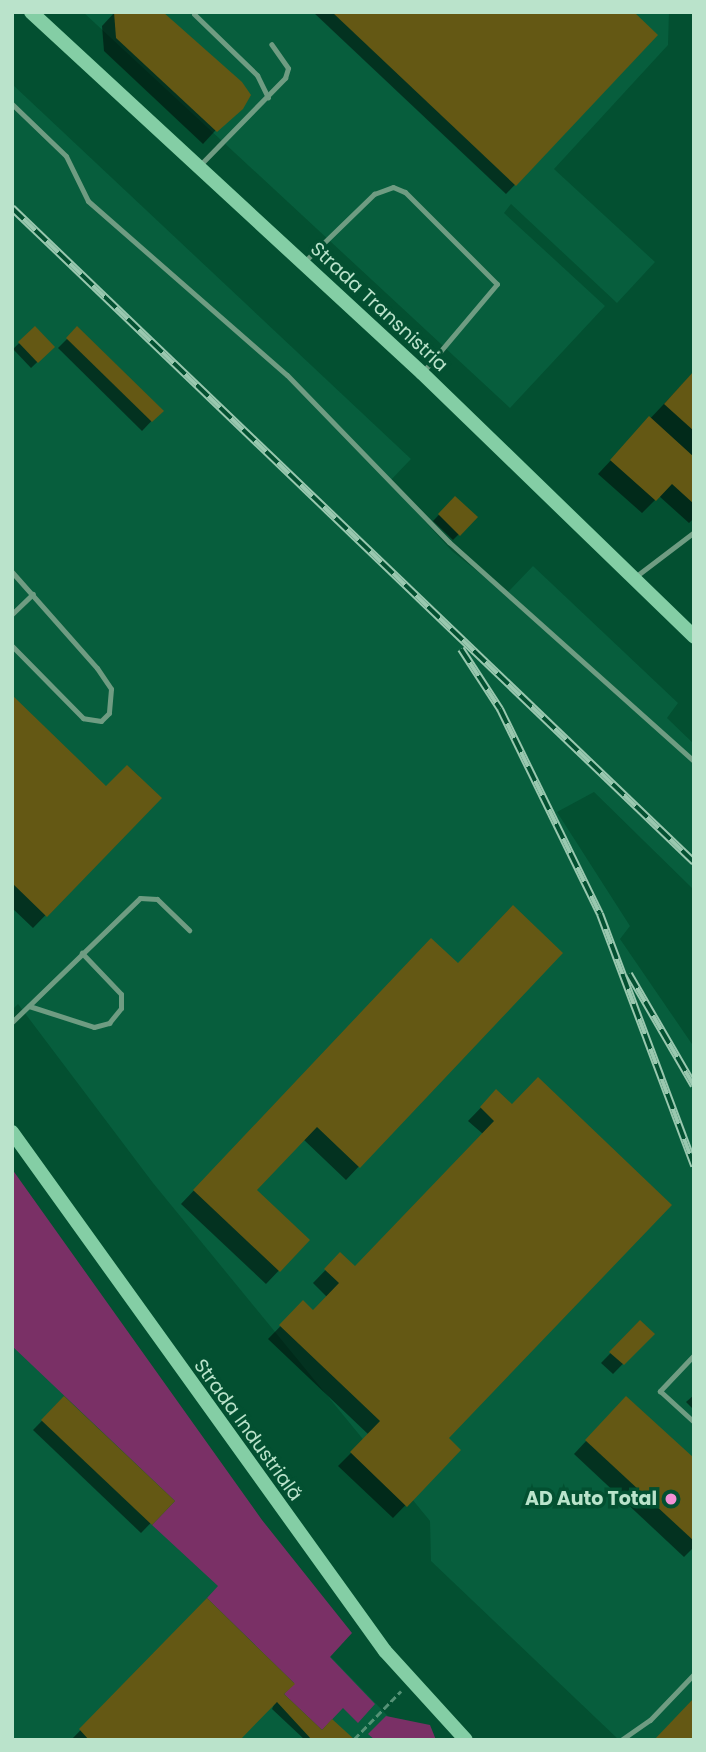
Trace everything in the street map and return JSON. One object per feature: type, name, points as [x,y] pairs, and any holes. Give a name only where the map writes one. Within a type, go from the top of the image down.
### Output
[{"type":"street","name":"Strada Transnistria","points":[[31,12],[200,165],[422,373],[694,637]]},
{"type":"street","name":"Strada Industrială","points":[[12,1132],[411,1681],[466,1740]]},
{"type":"lane","points":[[194,14],[257,75],[268,98]]},
{"type":"lane","points":[[200,165],[268,98],[288,68],[271,44]]},
{"type":"lane","points":[[12,104],[66,156],[88,201],[287,375],[449,542],[694,761]]},
{"type":"lane","points":[[304,262],[374,194],[393,187],[405,192],[497,284],[422,373]]},
{"type":"lane","points":[[633,579],[694,532]]},
{"type":"lane","points":[[12,572],[97,668],[111,689],[109,713],[101,721],[83,718],[12,646]]},
{"type":"lane","points":[[12,614],[33,594]]},
{"type":"lane","points":[[12,1023],[82,953],[147,897],[189,930]]},
{"type":"lane","points":[[29,1006],[94,1027],[109,1023],[121,1008],[121,995],[82,953]]},
{"type":"lane","points":[[694,1258],[694,1280]]},
{"type":"lane","points":[[694,1355],[660,1391],[694,1422]]},
{"type":"lane","points":[[621,1740],[650,1720],[694,1674]]},
{"type":"path","points":[[355,1739],[411,1681]]},
{"type":"shaded area","points":[[83,12],[669,12],[668,45],[554,169],[655,262],[617,303],[511,204],[504,213],[605,306],[510,408]]},
{"type":"shaded area","points":[[12,84],[411,459],[389,482],[452,551],[506,594],[533,566],[678,703],[667,718],[694,744],[694,890],[594,792],[557,812],[630,926],[620,939],[694,1047],[694,1740],[619,1740],[431,1561],[430,1521],[153,1183],[18,1004],[12,1010]]},
{"type":"shaded area","points":[[12,1169],[262,1520],[352,1633],[330,1657],[375,1704],[358,1723],[343,1708],[322,1730],[284,1694],[294,1683],[207,1598],[218,1586],[152,1525],[175,1501],[12,1346]]},
{"type":"shaded area","points":[[12,1201],[330,1656],[411,1740],[12,1740]]},
{"type":"shaded area","points":[[386,1716],[430,1725],[436,1740],[375,1740],[368,1734]]},
{"type":"building","points":[[114,12],[163,12],[242,82],[251,95],[243,109],[217,132],[116,38]]},
{"type":"building","points":[[332,12],[634,12],[658,35],[516,186]]},
{"type":"building","points":[[35,326],[55,347],[38,363],[18,342]]},
{"type":"building","points":[[77,326],[164,411],[152,422],[66,338]]},
{"type":"building","points":[[694,371],[694,431],[664,404]]},
{"type":"building","points":[[649,416],[694,457],[694,504],[672,484],[656,501],[610,460]]},
{"type":"building","points":[[455,496],[478,517],[460,536],[438,514]]},
{"type":"building","points":[[12,695],[106,786],[127,765],[162,798],[47,917],[12,883]]},
{"type":"building","points":[[513,905],[563,953],[360,1168],[317,1127],[257,1190],[310,1240],[280,1272],[193,1190],[431,938],[458,963]]},
{"type":"building","points":[[538,1077],[672,1205],[449,1438],[461,1450],[407,1507],[350,1452],[380,1421],[279,1325],[303,1300],[313,1310],[339,1283],[324,1269],[340,1252],[355,1266],[494,1121],[480,1107],[496,1089],[512,1104]]},
{"type":"building","points":[[640,1320],[655,1334],[624,1365],[609,1352]]},
{"type":"building","points":[[64,1396],[175,1501],[152,1525],[41,1420]]},
{"type":"building","name":"AD Auto Total","points":[[626,1396],[694,1458],[694,1541],[585,1440]]},
{"type":"building","points":[[207,1598],[295,1684],[284,1694],[322,1730],[332,1719],[355,1740],[312,1740],[277,1702],[240,1740],[89,1740],[79,1729]]},
{"type":"building","points":[[694,1698],[694,1740],[654,1740]]},
{"type":"railway","points":[[12,208],[694,862]]},
{"type":"railway","points":[[461,649],[500,709],[600,914],[694,1166]]},
{"type":"railway","points":[[629,974],[694,1086]]},
{"type":"place","name":"AD Auto Total","points":[[671,1499]]}]
